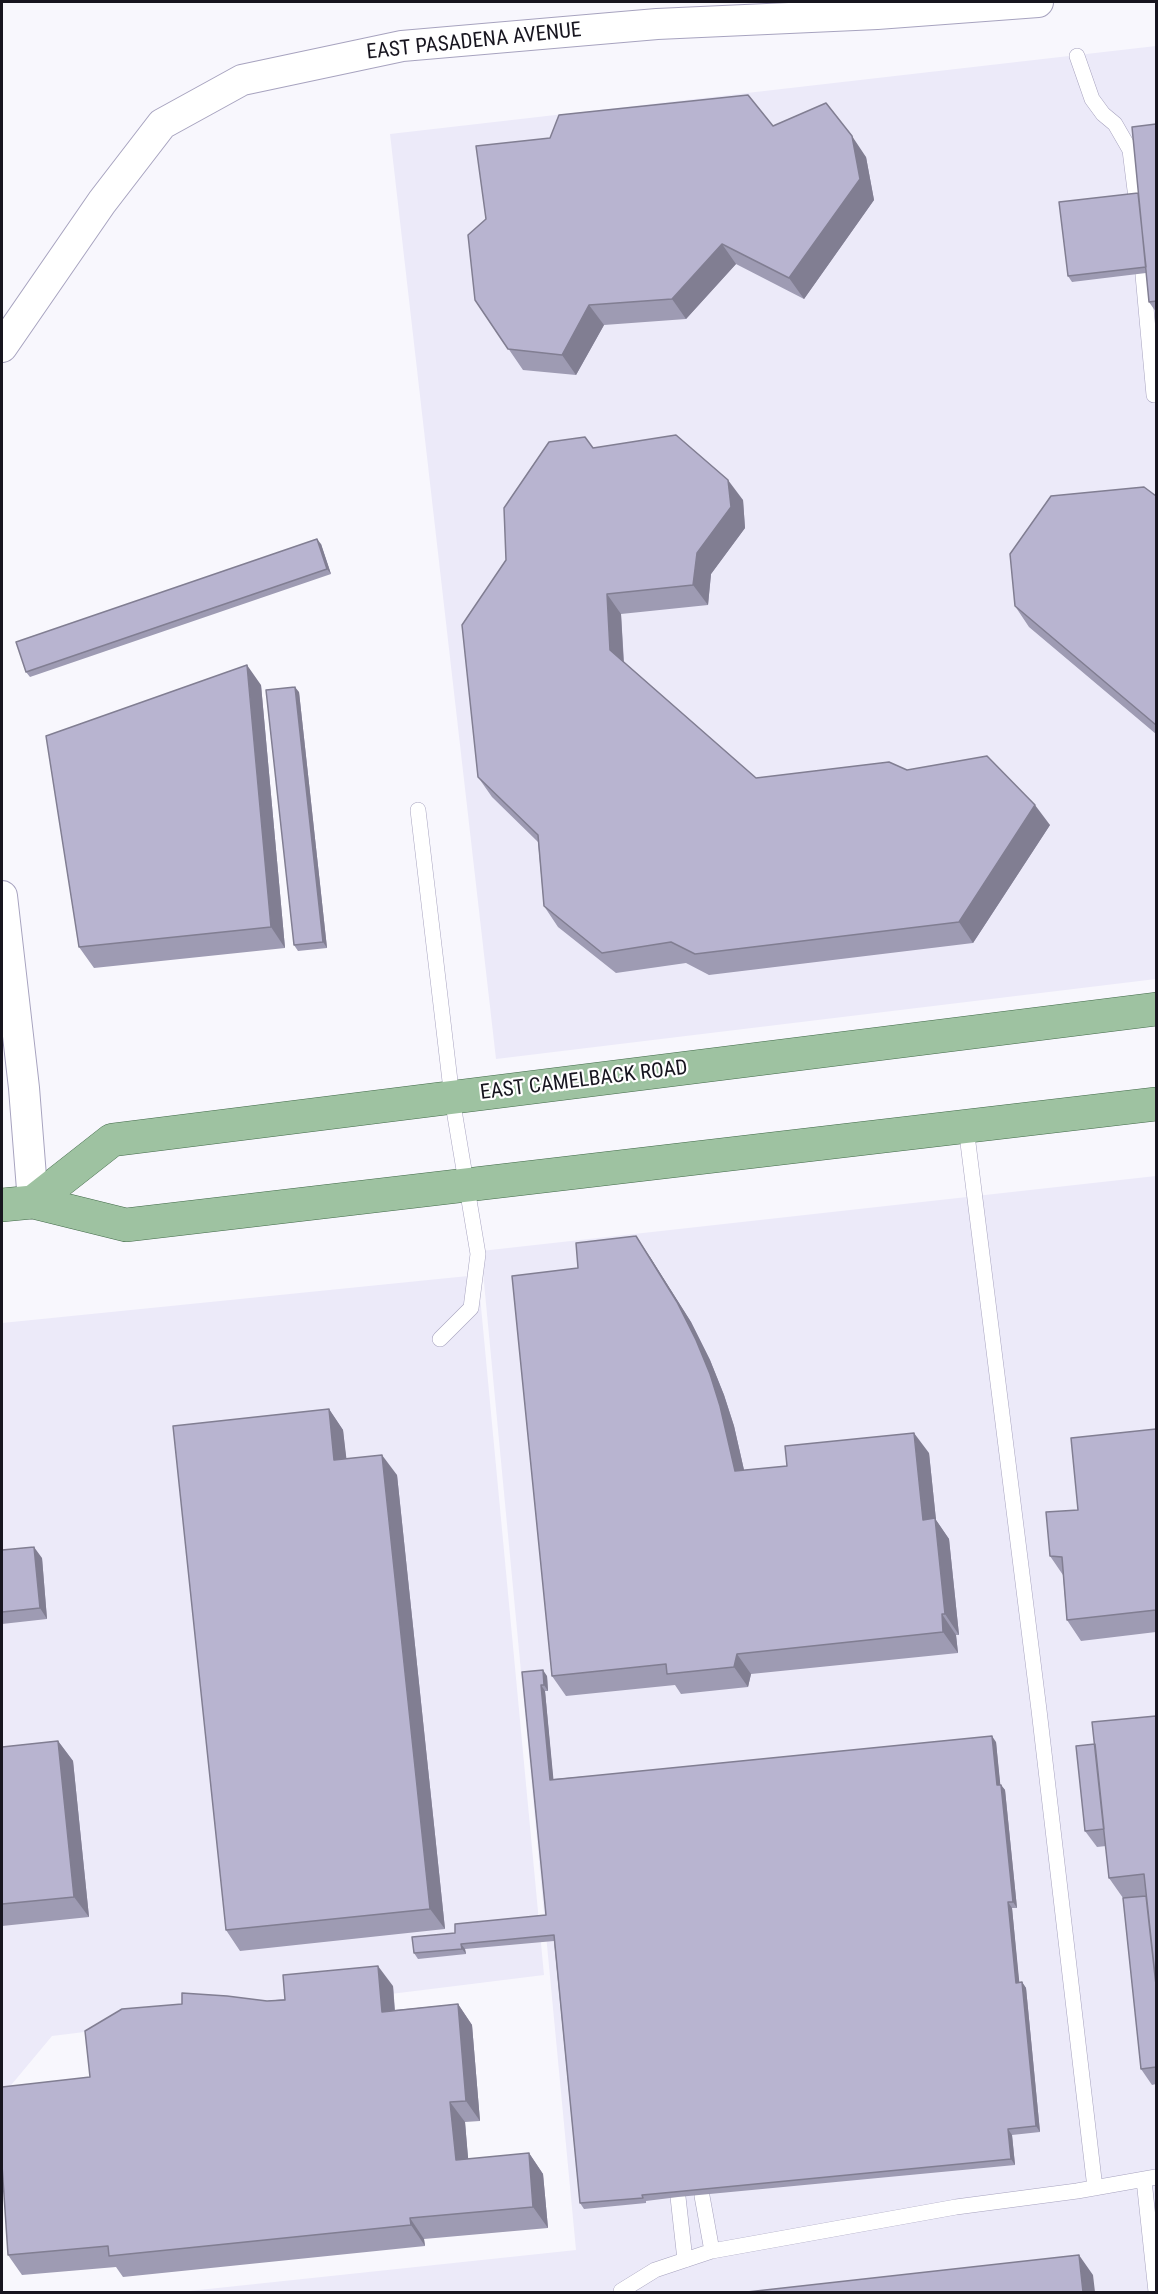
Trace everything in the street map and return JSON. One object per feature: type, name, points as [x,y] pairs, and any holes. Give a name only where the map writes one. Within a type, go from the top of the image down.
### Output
[{"type":"main road","name":"EAST CAMELBACK ROAD","points":[[17,1204],[112,1140],[1156,1009]]},
{"type":"main road","points":[[17,1204],[126,1225],[1156,1104]]},
{"type":"street","name":"EAST PASADENA AVENUE","points":[[2,347],[102,202],[162,124],[242,80],[396,46],[657,24],[877,14],[1038,2]]},
{"type":"street","points":[[2,896],[24,1088],[17,1204]]},
{"type":"lane","points":[[1077,56],[1092,99],[1103,114],[1115,124],[1130,150],[1154,394]]},
{"type":"lane","points":[[418,810],[452,1098],[478,1254],[471,1308],[440,1339]]},
{"type":"lane","points":[[966,1127],[1041,1721],[1095,2188]]},
{"type":"lane","points":[[621,2291],[654,2270],[712,2251],[956,2207],[1150,2178],[1156,2292]]},
{"type":"lane","points":[[702,2196],[712,2251]]},
{"type":"lane","points":[[678,2198],[685,2260]]},
{"type":"shaded area","points":[[1156,46],[1156,979],[496,1059],[390,134]]},
{"type":"shaded area","points":[[1156,1176],[1156,2292],[180,2292],[576,2250],[481,1251]]},
{"type":"shaded area","points":[[478,1275],[544,1975],[52,2036],[2,2096],[2,1323]]},
{"type":"building","points":[[748,95],[773,126],[826,103],[852,136],[860,179],[789,278],[722,244],[672,299],[589,305],[562,355],[508,349],[475,300],[468,235],[486,219],[476,146],[550,138],[559,115]]},
{"type":"building","points":[[1156,124],[1156,301],[1149,302],[1132,127]]},
{"type":"building","points":[[1138,193],[1146,267],[1068,276],[1059,202]]},
{"type":"building","points":[[676,435],[728,480],[731,507],[697,553],[693,585],[607,594],[610,650],[756,778],[889,762],[907,770],[987,756],[1035,805],[959,922],[695,954],[671,942],[602,953],[544,906],[538,835],[478,777],[462,625],[506,560],[504,508],[549,442],[585,437],[593,448]]},
{"type":"building","points":[[1144,487],[1156,496],[1156,725],[1015,606],[1010,554],[1051,496]]},
{"type":"building","points":[[317,539],[327,569],[26,672],[16,642]]},
{"type":"building","points":[[247,665],[271,927],[79,947],[46,736]]},
{"type":"building","points":[[295,687],[323,942],[294,945],[266,690]]},
{"type":"building","points":[[636,1236],[677,1302],[696,1340],[720,1406],[735,1471],[787,1466],[785,1446],[914,1433],[923,1520],[935,1518],[945,1614],[942,1614],[943,1632],[737,1654],[734,1667],[667,1674],[666,1664],[552,1676],[512,1276],[578,1268],[576,1243]]},
{"type":"building","points":[[329,1409],[334,1460],[382,1455],[430,1909],[226,1930],[173,1426]]},
{"type":"building","points":[[1156,1429],[1156,1610],[1067,1620],[1062,1557],[1050,1556],[1046,1512],[1078,1510],[1071,1438]]},
{"type":"building","points":[[34,1547],[40,1608],[2,1612],[2,1550]]},
{"type":"building","points":[[543,1670],[544,1685],[541,1685],[550,1780],[992,1736],[997,1785],[1001,1785],[1013,1902],[1008,1902],[1016,1983],[1022,1982],[1036,2126],[1008,2129],[1011,2159],[580,2203],[554,1935],[461,1944],[462,1949],[414,1953],[412,1937],[455,1933],[455,1924],[546,1915],[522,1672]]},
{"type":"building","points":[[1156,1716],[1156,1984],[1144,1874],[1109,1878],[1092,1722]]},
{"type":"building","points":[[58,1741],[74,1897],[2,1904],[2,1747]]},
{"type":"building","points":[[1095,1744],[1104,1829],[1085,1831],[1076,1746]]},
{"type":"building","points":[[1146,1896],[1156,1985],[1156,2067],[1141,2069],[1123,1898]]},
{"type":"building","points":[[378,1966],[382,2012],[458,2004],[466,2101],[450,2102],[456,2160],[529,2153],[533,2207],[410,2218],[411,2225],[109,2256],[108,2246],[8,2255],[2,2165],[2,2087],[90,2077],[85,2031],[122,2009],[182,2004],[182,1993],[267,2001],[285,2000],[283,1975]]},
{"type":"building","points":[[1079,2255],[1083,2292],[747,2292]]}]
